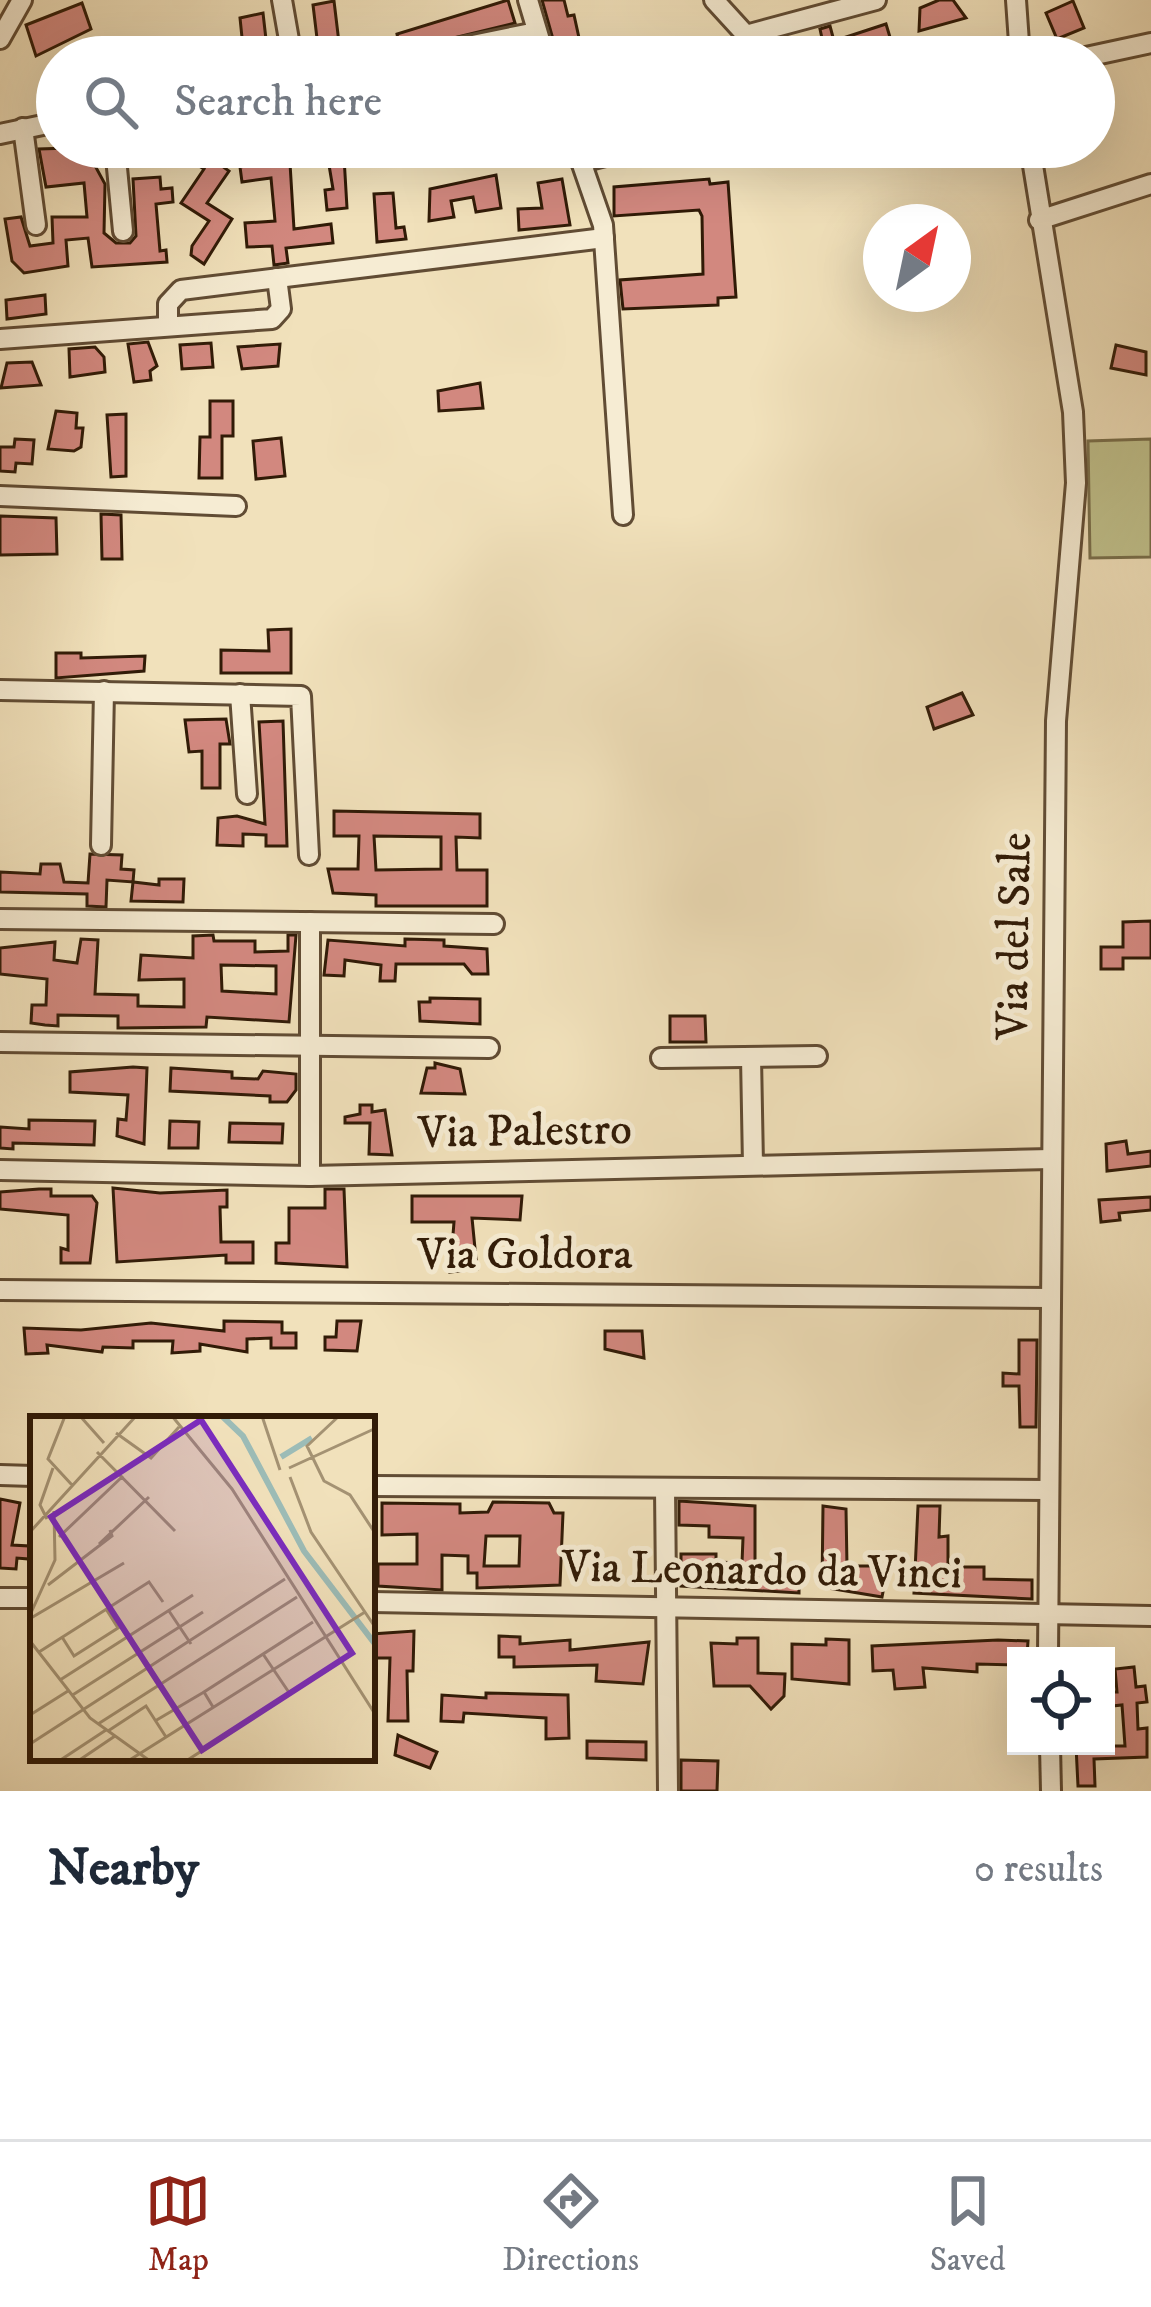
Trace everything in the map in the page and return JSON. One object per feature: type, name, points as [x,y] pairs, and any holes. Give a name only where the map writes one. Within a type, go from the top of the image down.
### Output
[{"type":"street","points":[[0,39],[22,0]]},
{"type":"street","points":[[282,0],[288,36]]},
{"type":"street","points":[[528,0],[537,36]]},
{"type":"street","points":[[714,0],[746,35],[876,0]]},
{"type":"street","points":[[1016,0],[1019,36]]},
{"type":"street","points":[[516,36],[536,32]]},
{"type":"street","points":[[1115,51],[1151,43]]},
{"type":"street","points":[[0,134],[36,126]]},
{"type":"street","points":[[23,128],[36,225]]},
{"type":"street","points":[[117,168],[123,231]]},
{"type":"street","points":[[582,168],[604,238],[623,515]]},
{"type":"street","name":"Via del Sale","points":[[1033,168],[1073,412],[1076,483],[1056,721],[1048,1647]]},
{"type":"street","points":[[1039,220],[1151,184]]},
{"type":"street","points":[[168,325],[168,304],[181,290],[604,238]]},
{"type":"street","points":[[0,339],[272,319],[281,309],[277,278]]},
{"type":"street","points":[[0,496],[236,506]]},
{"type":"street","points":[[0,690],[293,695],[305,701],[309,855]]},
{"type":"street","points":[[101,845],[104,691]]},
{"type":"street","points":[[240,694],[247,794]]},
{"type":"street","points":[[0,919],[494,924]]},
{"type":"street","points":[[310,922],[310,1176]]},
{"type":"street","points":[[0,1042],[489,1048]]},
{"type":"street","points":[[751,1057],[753,1165]]},
{"type":"street","points":[[661,1058],[817,1057]]},
{"type":"street","name":"Via Palestro","points":[[0,1170],[310,1176],[1051,1159]]},
{"type":"street","name":"Via Goldora","points":[[0,1290],[1050,1298]]},
{"type":"street","points":[[0,1475],[30,1476]]},
{"type":"street","points":[[375,1486],[1047,1490]]},
{"type":"street","points":[[665,1488],[668,1791]]},
{"type":"street","name":"Via Leonardo da Vinci","points":[[375,1602],[1151,1616]]},
{"type":"street","points":[[1050,1755],[1051,1791]]},
{"type":"green space","points":[[1151,439],[1151,557],[1090,558],[1088,441]]},
{"type":"building","points":[[508,0],[515,23],[462,36],[397,34]]},
{"type":"building","points":[[542,0],[564,0],[568,16],[574,15],[579,36],[552,36]]},
{"type":"building","points":[[953,0],[966,18],[919,31],[920,8]]},
{"type":"building","points":[[334,1],[338,36],[317,36],[313,5]]},
{"type":"building","points":[[1073,1],[1084,28],[1056,36],[1046,13]]},
{"type":"building","points":[[82,3],[91,29],[77,36],[36,36],[36,56],[26,25]]},
{"type":"building","points":[[263,13],[266,36],[242,36],[240,18]]},
{"type":"building","points":[[886,24],[890,36],[849,36]]},
{"type":"building","points":[[830,26],[833,36],[822,36],[820,29]]},
{"type":"building","points":[[42,168],[96,168],[105,184],[104,233],[116,243],[130,243],[136,236],[133,179],[160,177],[161,189],[172,188],[173,202],[156,204],[160,251],[166,250],[167,262],[92,267],[88,238],[66,240],[68,266],[24,273],[12,261],[5,219],[21,217],[30,246],[53,243],[52,217],[87,217],[84,183],[46,187]]},
{"type":"building","points":[[240,168],[290,168],[294,229],[331,224],[333,243],[286,248],[288,263],[274,265],[272,246],[247,247],[245,223],[275,221],[271,178],[242,182]]},
{"type":"building","points":[[330,168],[345,168],[347,208],[327,210],[325,190],[333,189]]},
{"type":"building","points":[[204,169],[229,171],[207,203],[232,219],[204,264],[191,255],[192,246],[209,221],[181,203]]},
{"type":"building","points":[[496,175],[501,208],[476,212],[473,197],[451,201],[454,217],[429,221],[430,189]]},
{"type":"building","points":[[562,179],[570,225],[519,230],[518,209],[542,208],[538,183]]},
{"type":"building","points":[[709,179],[710,184],[728,182],[736,297],[718,298],[718,305],[623,309],[620,280],[703,274],[702,216],[699,210],[614,216],[614,187]]},
{"type":"building","points":[[393,193],[396,228],[404,227],[406,239],[377,242],[374,194]]},
{"type":"building","points":[[45,295],[46,314],[7,319],[6,300]]},
{"type":"building","points":[[148,342],[157,366],[150,371],[151,380],[134,382],[128,344]]},
{"type":"building","points":[[211,343],[213,367],[182,369],[180,345]]},
{"type":"building","points":[[280,344],[278,366],[242,369],[238,347]]},
{"type":"building","points":[[1116,345],[1146,352],[1146,375],[1111,368]]},
{"type":"building","points":[[95,347],[104,357],[105,372],[70,377],[69,349]]},
{"type":"building","points":[[32,362],[41,385],[1,388],[7,363]]},
{"type":"building","points":[[480,383],[483,408],[439,411],[438,391]]},
{"type":"building","points":[[210,401],[233,401],[233,436],[222,436],[222,478],[199,478],[200,437],[210,437]]},
{"type":"building","points":[[56,411],[77,413],[76,428],[83,428],[81,447],[74,451],[48,449]]},
{"type":"building","points":[[126,414],[126,476],[111,477],[107,415]]},
{"type":"building","points":[[281,438],[285,476],[256,479],[253,441]]},
{"type":"building","points":[[15,439],[34,440],[32,464],[16,463],[15,472],[0,471],[0,447],[14,447]]},
{"type":"building","points":[[101,514],[121,515],[122,559],[102,559]]},
{"type":"building","points":[[0,516],[56,518],[57,554],[0,555]]},
{"type":"building","points":[[291,629],[291,673],[221,673],[221,650],[269,651],[268,630]]},
{"type":"building","points":[[56,653],[81,653],[81,658],[145,656],[144,671],[56,678]]},
{"type":"building","points":[[962,693],[973,715],[934,729],[927,707]]},
{"type":"building","points":[[226,719],[230,744],[220,744],[220,788],[202,788],[202,751],[189,752],[185,720]]},
{"type":"building","points":[[283,721],[287,846],[266,846],[266,835],[243,834],[243,846],[217,845],[218,818],[237,816],[265,824],[259,722]]},
{"type":"building","points":[[334,811],[480,814],[480,838],[456,837],[457,870],[487,870],[487,906],[376,906],[376,895],[333,893],[328,869],[358,869],[359,836],[334,836]],"holes":[[[374,836],[441,837],[441,869],[376,870]]]},
{"type":"building","points":[[90,854],[122,855],[121,869],[134,870],[133,882],[107,880],[106,907],[87,906],[87,894],[0,892],[0,872],[40,874],[41,864],[60,864],[64,882],[88,883]]},
{"type":"building","points":[[159,879],[184,879],[183,902],[131,901],[133,882],[159,885]]},
{"type":"building","points":[[1151,921],[1151,958],[1123,958],[1123,969],[1101,969],[1101,947],[1123,947],[1123,922]]},
{"type":"building","points":[[288,935],[296,935],[289,1022],[207,1017],[206,1027],[118,1028],[118,1016],[58,1015],[58,1026],[31,1023],[32,1005],[46,1005],[47,979],[0,974],[0,948],[55,942],[54,960],[77,963],[81,939],[98,940],[95,994],[138,995],[138,1006],[184,1007],[184,979],[139,980],[141,955],[193,958],[193,936],[255,941],[255,952],[288,951]],"holes":[[[221,965],[276,966],[276,994],[222,991]]]},
{"type":"building","points":[[405,939],[444,940],[444,946],[487,949],[488,974],[472,974],[464,964],[396,964],[395,981],[380,981],[381,965],[345,960],[344,976],[324,975],[328,940],[405,946]]},
{"type":"building","points":[[430,998],[480,999],[480,1024],[420,1021],[419,1002],[430,1002]]},
{"type":"building","points":[[670,1016],[705,1016],[706,1042],[670,1042]]},
{"type":"building","points":[[435,1063],[460,1069],[465,1094],[421,1093],[427,1068],[435,1068]]},
{"type":"building","points":[[147,1068],[144,1144],[117,1136],[118,1119],[126,1120],[128,1095],[70,1092],[70,1072]]},
{"type":"building","points":[[171,1068],[232,1072],[232,1078],[258,1079],[263,1071],[296,1074],[296,1090],[287,1102],[270,1102],[270,1096],[170,1091]]},
{"type":"building","points":[[360,1105],[372,1105],[372,1112],[385,1110],[392,1155],[369,1154],[370,1123],[345,1123],[345,1117],[360,1114]]},
{"type":"building","points":[[29,1120],[95,1121],[94,1145],[13,1143],[13,1149],[0,1148],[0,1127],[29,1129]]},
{"type":"building","points":[[170,1121],[199,1122],[198,1148],[169,1148]]},
{"type":"building","points":[[230,1123],[283,1124],[282,1143],[229,1142]]},
{"type":"building","points":[[1126,1141],[1128,1154],[1151,1151],[1151,1166],[1107,1171],[1106,1144]]},
{"type":"building","points":[[113,1188],[160,1193],[227,1190],[227,1207],[220,1207],[221,1242],[253,1242],[253,1263],[226,1263],[226,1255],[117,1262]]},
{"type":"building","points":[[51,1189],[51,1196],[92,1196],[97,1203],[90,1263],[61,1263],[61,1248],[68,1250],[68,1215],[0,1209],[0,1192]]},
{"type":"building","points":[[325,1189],[344,1189],[347,1267],[276,1263],[276,1243],[289,1243],[289,1208],[325,1208]]},
{"type":"building","points":[[412,1196],[522,1196],[520,1220],[472,1218],[477,1269],[450,1272],[454,1222],[412,1222]]},
{"type":"building","points":[[1151,1197],[1151,1210],[1119,1213],[1120,1220],[1101,1222],[1099,1200]]},
{"type":"building","points":[[224,1321],[282,1322],[282,1333],[296,1333],[296,1348],[271,1348],[271,1338],[247,1339],[247,1352],[200,1344],[200,1351],[172,1353],[173,1341],[133,1341],[133,1348],[103,1347],[102,1352],[47,1345],[48,1353],[26,1354],[24,1328],[81,1330],[151,1323],[224,1331]]},
{"type":"building","points":[[337,1321],[361,1321],[357,1351],[325,1350],[325,1337],[336,1337]]},
{"type":"building","points":[[605,1331],[642,1331],[644,1358],[605,1349]]},
{"type":"building","points":[[1019,1340],[1037,1340],[1036,1427],[1020,1427],[1019,1386],[1003,1386],[1003,1373],[1019,1374]]},
{"type":"building","points":[[0,1499],[20,1503],[12,1545],[29,1546],[29,1559],[17,1558],[16,1569],[0,1568]]},
{"type":"building","points":[[679,1501],[755,1506],[755,1565],[799,1569],[799,1593],[681,1586],[681,1554],[716,1554],[716,1562],[742,1563],[743,1538],[709,1537],[709,1526],[679,1525]]},
{"type":"building","points":[[493,1502],[549,1503],[554,1513],[563,1513],[560,1585],[477,1588],[477,1573],[468,1573],[468,1556],[442,1555],[442,1590],[378,1586],[378,1564],[417,1564],[417,1534],[382,1535],[382,1503],[460,1504],[460,1513],[488,1512]],"holes":[[[486,1536],[520,1536],[519,1566],[484,1566]]]},
{"type":"building","points":[[823,1506],[846,1509],[847,1566],[888,1566],[882,1597],[822,1587]]},
{"type":"building","points":[[918,1506],[940,1506],[939,1537],[948,1536],[948,1567],[984,1567],[984,1579],[1032,1580],[1032,1599],[914,1593]]},
{"type":"building","points":[[414,1631],[413,1671],[407,1671],[408,1721],[388,1721],[390,1658],[375,1658],[375,1634]]},
{"type":"building","points":[[499,1636],[520,1637],[520,1644],[570,1640],[570,1650],[649,1642],[643,1684],[596,1681],[597,1665],[514,1667],[514,1657],[499,1657]]},
{"type":"building","points":[[737,1638],[758,1638],[758,1673],[785,1674],[784,1696],[771,1709],[750,1686],[714,1686],[711,1643],[737,1644]]},
{"type":"building","points":[[826,1639],[849,1640],[849,1684],[792,1679],[792,1644],[826,1645]]},
{"type":"building","points":[[1028,1641],[1028,1647],[1007,1647],[1007,1665],[977,1664],[977,1672],[923,1668],[925,1687],[895,1689],[893,1670],[873,1671],[872,1646]]},
{"type":"building","points":[[1134,1667],[1136,1687],[1145,1686],[1147,1702],[1137,1703],[1138,1729],[1147,1728],[1147,1757],[1094,1759],[1095,1786],[1078,1786],[1076,1755],[1115,1755],[1115,1746],[1125,1746],[1122,1705],[1115,1706],[1115,1669]]},
{"type":"building","points":[[486,1693],[568,1695],[569,1738],[546,1739],[546,1718],[464,1713],[463,1722],[441,1721],[442,1695],[486,1698]]},
{"type":"building","points":[[398,1735],[437,1752],[430,1768],[395,1755]]},
{"type":"building","points":[[587,1741],[646,1742],[646,1760],[587,1758]]},
{"type":"building","points":[[681,1760],[718,1761],[717,1791],[681,1791]]}]
